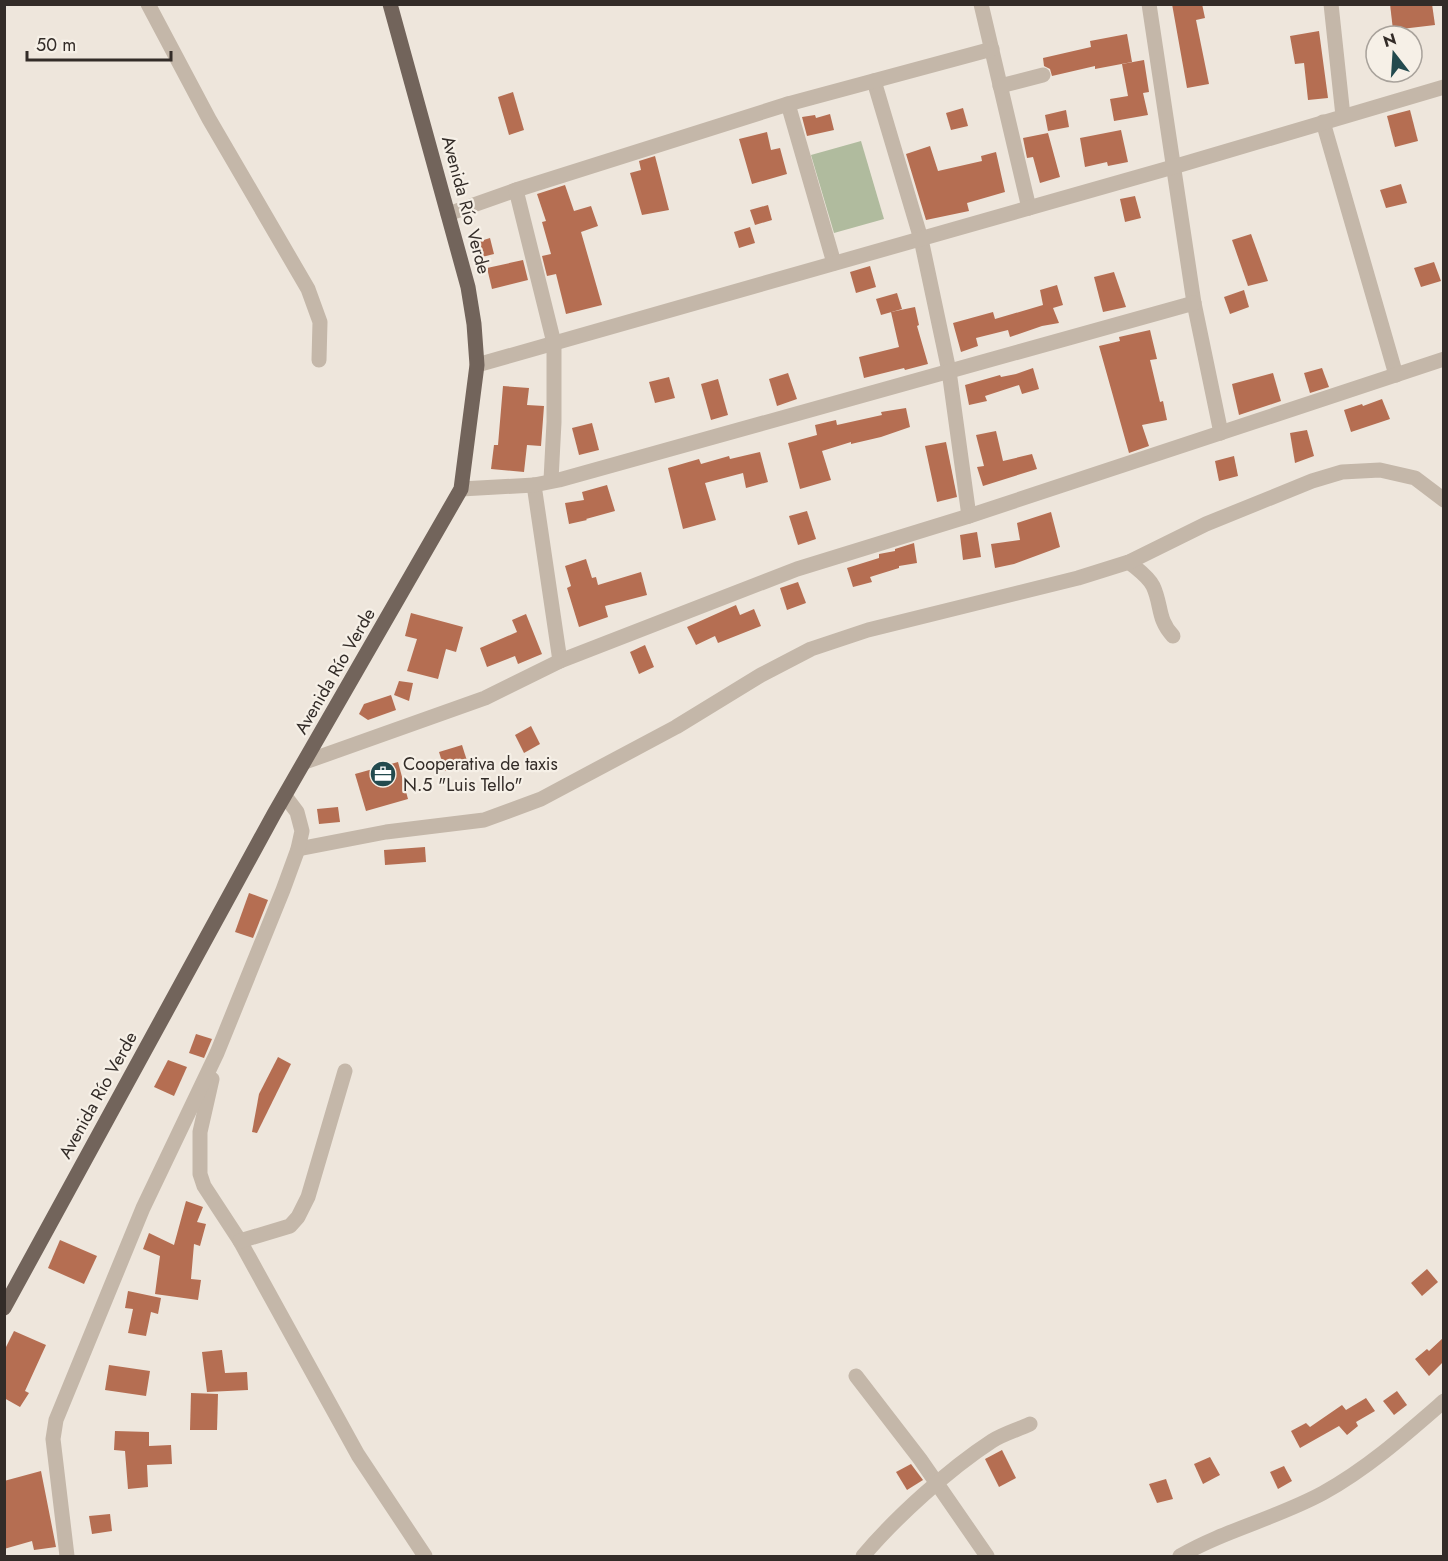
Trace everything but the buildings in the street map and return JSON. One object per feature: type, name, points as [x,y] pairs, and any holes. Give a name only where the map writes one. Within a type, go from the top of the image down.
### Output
[{"type":"main road","name":"Avenida Río Verde","points":[[4,1308],[285,796],[461,489],[477,364],[474,324],[468,286],[390,4]]},
{"type":"street","points":[[148,4],[209,119],[308,289],[320,322],[319,360]]},
{"type":"street","points":[[981,4],[1029,208]]},
{"type":"street","points":[[1149,4],[1194,303],[1221,433]]},
{"type":"street","points":[[1331,4],[1343,116]]},
{"type":"street","points":[[448,214],[516,190],[788,104],[992,49]]},
{"type":"street","points":[[1000,86],[1043,75]]},
{"type":"street","points":[[874,81],[921,239],[949,371],[969,516]]},
{"type":"street","points":[[477,364],[1173,167],[1443,87]]},
{"type":"street","points":[[788,104],[834,263]]},
{"type":"street","points":[[1323,123],[1396,375]]},
{"type":"street","points":[[516,190],[554,343],[551,480]]},
{"type":"street","points":[[461,489],[534,484],[551,480],[1194,303]]},
{"type":"street","points":[[305,762],[485,698],[560,661],[798,569],[969,516],[1443,359]]},
{"type":"street","points":[[298,849],[386,832],[484,820],[541,799],[676,727],[761,675],[811,649],[868,630],[1078,578],[1129,562],[1206,524],[1312,481],[1342,472],[1380,470],[1415,478],[1443,500]]},
{"type":"street","points":[[534,484],[560,661]]},
{"type":"street","points":[[1129,562],[1152,584],[1162,623],[1173,636]]},
{"type":"street","points":[[67,1557],[53,1439],[56,1420],[143,1208],[217,1053],[283,890],[302,831],[297,812],[285,796]]},
{"type":"street","points":[[217,1053],[200,1132],[200,1174],[212,1199],[240,1241],[358,1455],[425,1557]]},
{"type":"street","points":[[240,1241],[290,1226],[298,1217],[308,1197],[345,1071]]},
{"type":"street","points":[[856,1377],[920,1459],[987,1557]]},
{"type":"street","points":[[1184,1554],[1321,1494],[1356,1473],[1387,1450],[1443,1401]]},
{"type":"street","points":[[863,1557],[879,1538],[937,1484],[993,1440],[1030,1424]]},
{"type":"green space","points":[[861,141],[884,219],[834,233],[811,155]]},
{"type":"place","name":"Cooperativa de taxis N.5 \"Luis Tello\"","points":[[383,774]]}]
